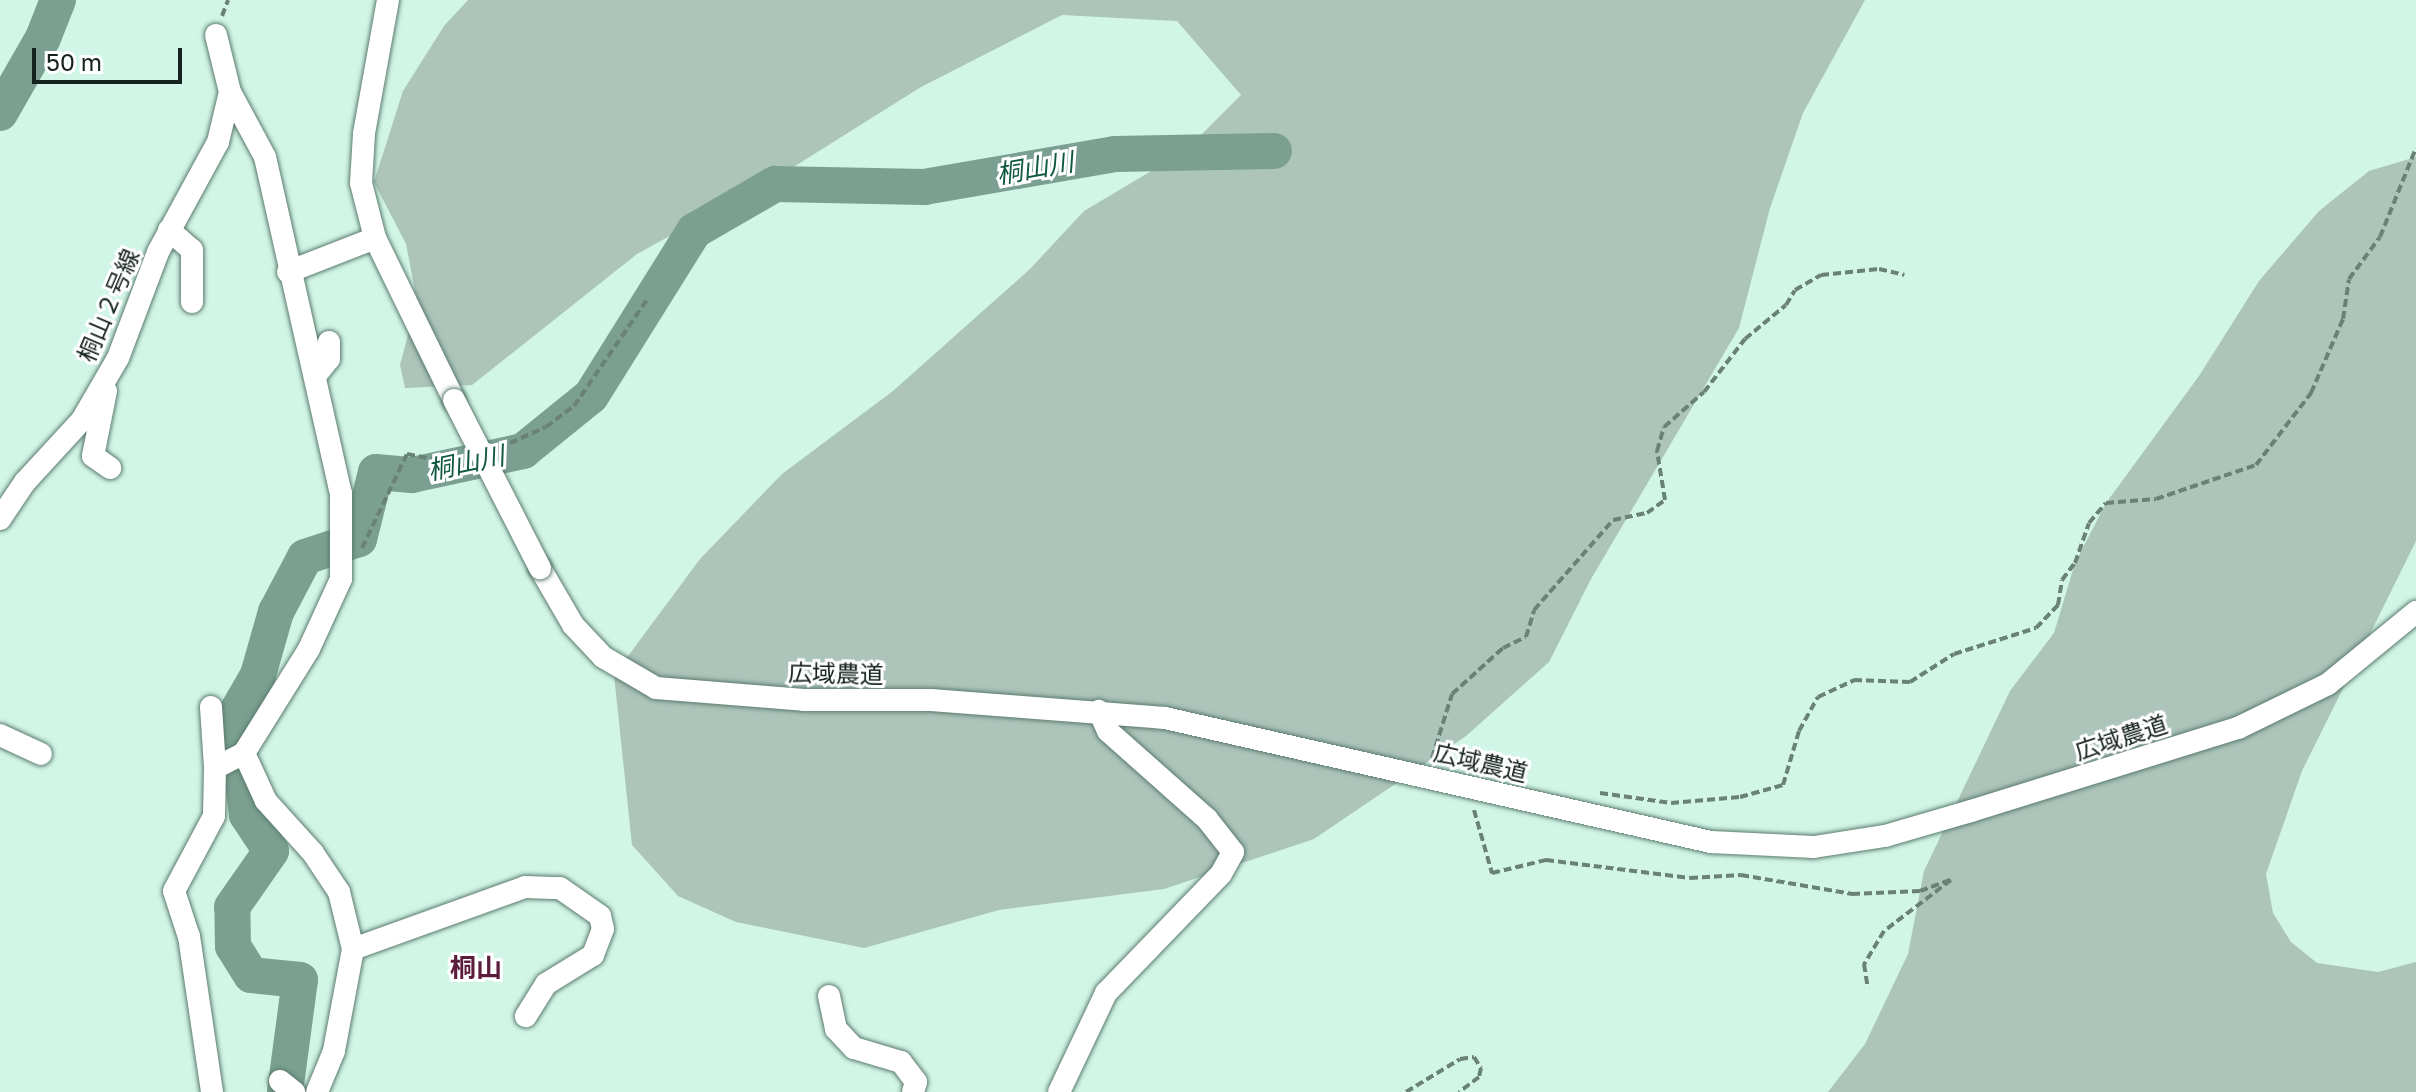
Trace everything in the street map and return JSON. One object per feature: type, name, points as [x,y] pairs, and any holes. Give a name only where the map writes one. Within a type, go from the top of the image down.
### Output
[{"type":"street","name":"広域農道","points":[[388,0],[362,171],[375,238],[454,400],[540,568],[573,625],[603,657],[656,688],[804,700],[931,700],[1099,711],[1226,728],[1711,842],[1843,844],[1971,811],[2238,728],[2328,684],[2416,612]]},
{"type":"street","points":[[215,768],[244,753],[323,623],[343,570],[341,493],[288,272],[265,157],[230,92],[216,35]]},
{"type":"street","name":"桐山２号線","points":[[0,519],[25,482],[82,420],[102,386],[169,230],[218,142],[230,92]]},
{"type":"street","points":[[169,230],[192,250],[192,302]]},
{"type":"street","points":[[288,272],[375,238]]},
{"type":"street","points":[[315,376],[329,359],[329,342]]},
{"type":"street","points":[[102,386],[106,391],[93,456],[110,468]]},
{"type":"street","points":[[211,707],[214,816],[174,891],[189,937],[212,1092]]},
{"type":"street","points":[[1059,1092],[1106,993],[1221,874],[1233,852],[1207,819],[1108,731],[1099,711]]},
{"type":"street","points":[[0,735],[41,754]]},
{"type":"street","points":[[244,753],[266,801],[313,853],[339,892],[353,949],[334,1051],[317,1092]]},
{"type":"street","points":[[353,949],[525,887],[560,888],[600,916],[603,929],[593,955],[546,984],[526,1016]]},
{"type":"street","points":[[829,996],[836,1029],[854,1048],[901,1062],[916,1082],[913,1092]]},
{"type":"path","points":[[1590,792],[1671,803],[1740,797],[1783,785],[1799,731],[1818,697],[1854,680],[1910,682],[1954,654],[2036,628],[2058,605],[2062,580],[2075,563],[2089,523],[2106,503],[2156,499],[2256,465],[2311,393],[2343,319],[2349,279],[2380,237],[2416,148]]},
{"type":"path","points":[[1426,776],[1452,694],[1503,648],[1526,637],[1534,610],[1613,520],[1647,513],[1665,500],[1657,451],[1664,427],[1704,392],[1745,339],[1786,305],[1795,290],[1821,275],[1858,269],[1904,275]]},
{"type":"path","points":[[1467,786],[1492,873],[1546,860],[1690,878],[1741,875],[1852,894],[1920,891],[1951,880],[1884,931],[1864,964],[1868,988]]},
{"type":"path","points":[[1406,1092],[1460,1059],[1474,1057],[1480,1065],[1479,1077],[1459,1092]]},
{"type":"green space","points":[[468,0],[1865,0],[1803,113],[1770,208],[1739,328],[1591,579],[1549,662],[1466,736],[1314,839],[1164,889],[999,910],[864,948],[736,922],[678,896],[632,845],[614,675],[700,559],[782,474],[893,391],[1030,269],[1084,211],[1185,151],[1241,95],[1177,21],[1062,15],[921,87],[784,173],[637,254],[472,385],[405,388],[400,365],[417,301],[406,244],[374,182],[403,91],[444,26]]},
{"type":"green space","points":[[2416,157],[2416,541],[2302,771],[2266,874],[2273,913],[2291,942],[2317,963],[2378,972],[2416,962],[2416,1092],[1828,1092],[1865,1044],[1908,954],[1924,871],[2010,691],[2054,633],[2075,563],[2106,503],[2199,376],[2259,281],[2319,211],[2369,171]]},
{"type":"waterway","points":[[0,113],[43,38],[58,0]]},
{"type":"waterway","name":"桐山川","points":[[285,1092],[300,980],[251,975],[233,946],[232,907],[271,851],[247,815],[235,715],[258,675],[276,612],[305,557],[359,539],[376,472],[412,475],[523,451],[591,396],[694,231],[775,184],[924,187],[1115,154],[1274,151]]},
{"type":"district","name":"桐山","points":[[476,968]]}]
